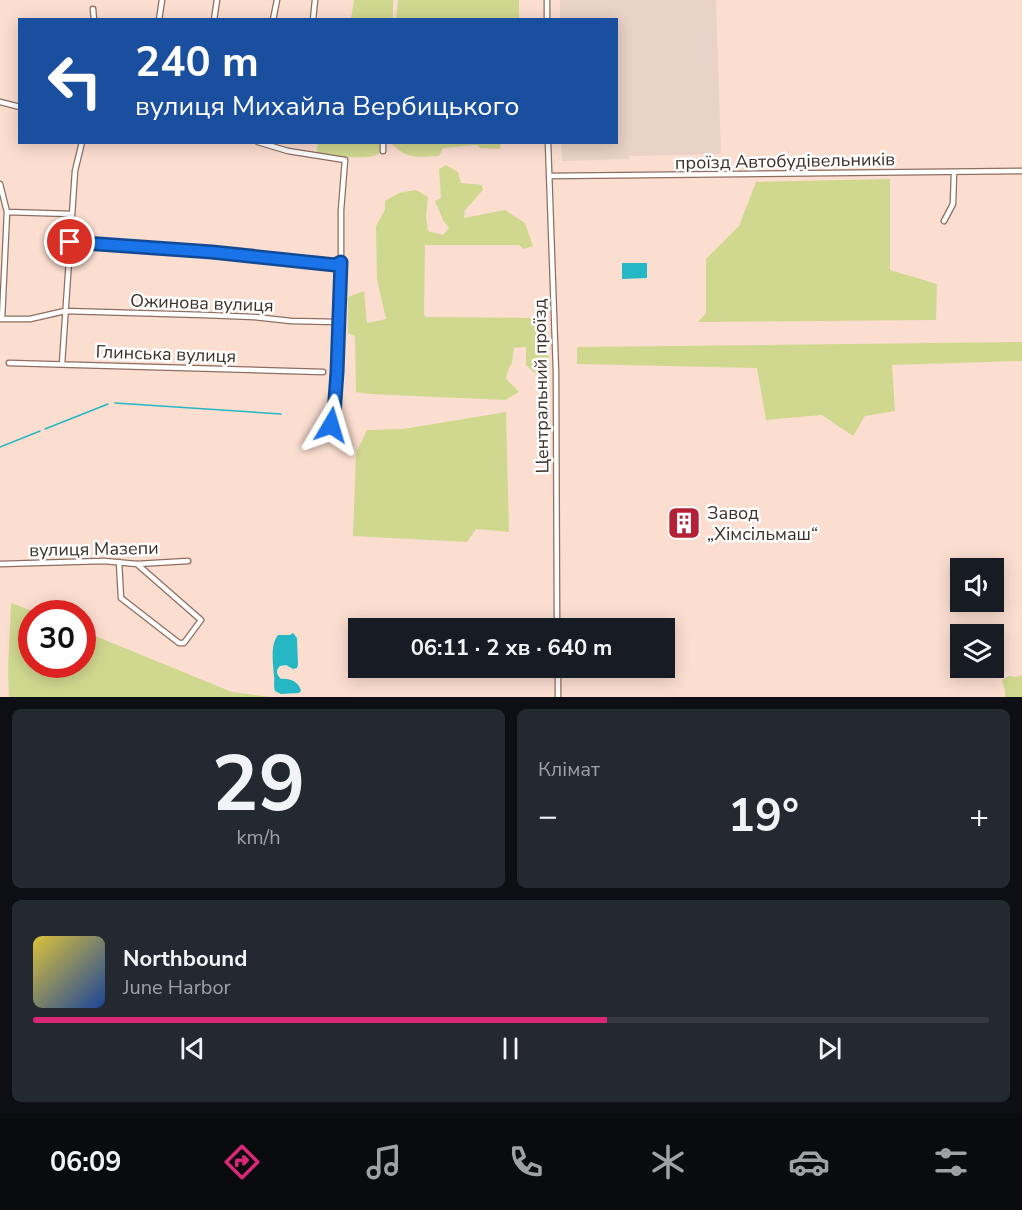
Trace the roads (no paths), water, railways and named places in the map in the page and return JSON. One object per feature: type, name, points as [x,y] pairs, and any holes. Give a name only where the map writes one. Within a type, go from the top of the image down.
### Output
[{"type":"street","points":[[159,18],[162,0]]},
{"type":"street","points":[[214,18],[217,0]]},
{"type":"street","points":[[273,18],[277,0]]},
{"type":"street","points":[[313,18],[315,0]]},
{"type":"street","points":[[547,0],[547,18]]},
{"type":"street","points":[[93,9],[94,18]]},
{"type":"street","points":[[0,102],[18,106]]},
{"type":"street","points":[[62,364],[75,171],[82,144]]},
{"type":"street","points":[[265,144],[288,151],[345,160],[340,210],[341,262],[337,372],[331,425]]},
{"type":"street","points":[[383,144],[383,151]]},
{"type":"street","name":"Центральний проїзд","points":[[548,144],[556,372],[557,618]]},
{"type":"street","name":"проїзд Автобудівельників","points":[[549,176],[1022,171]]},
{"type":"street","points":[[944,221],[953,204],[954,173]]},
{"type":"street","points":[[0,184],[7,212],[1,319]]},
{"type":"street","points":[[7,212],[72,214]]},
{"type":"street","points":[[70,242],[212,252],[335,265],[341,262]]},
{"type":"street","name":"Ожинова вулиця","points":[[1,319],[30,319],[65,311],[338,322]]},
{"type":"street","name":"Глинська вулиця","points":[[9,363],[323,372]]},
{"type":"street","name":"вулиця Мазепи","points":[[0,564],[104,561],[137,564],[188,561]]},
{"type":"street","points":[[119,562],[122,598],[178,643],[183,643],[201,620],[137,564]]},
{"type":"street","points":[[558,678],[558,697]]},
{"type":"water","points":[[622,263],[647,263],[647,278],[622,279]]},
{"type":"water","points":[[293,633],[297,638],[297,668],[280,666],[277,673],[281,679],[288,679],[296,683],[301,691],[281,694],[275,691],[274,687],[274,644],[278,635]]},
{"type":"waterway","points":[[115,403],[281,414]]},
{"type":"waterway","points":[[45,429],[108,404]]},
{"type":"waterway","points":[[0,447],[40,431]]},
{"type":"place","name":"Завод „Хімсільмаш“","points":[[684,523]]}]
